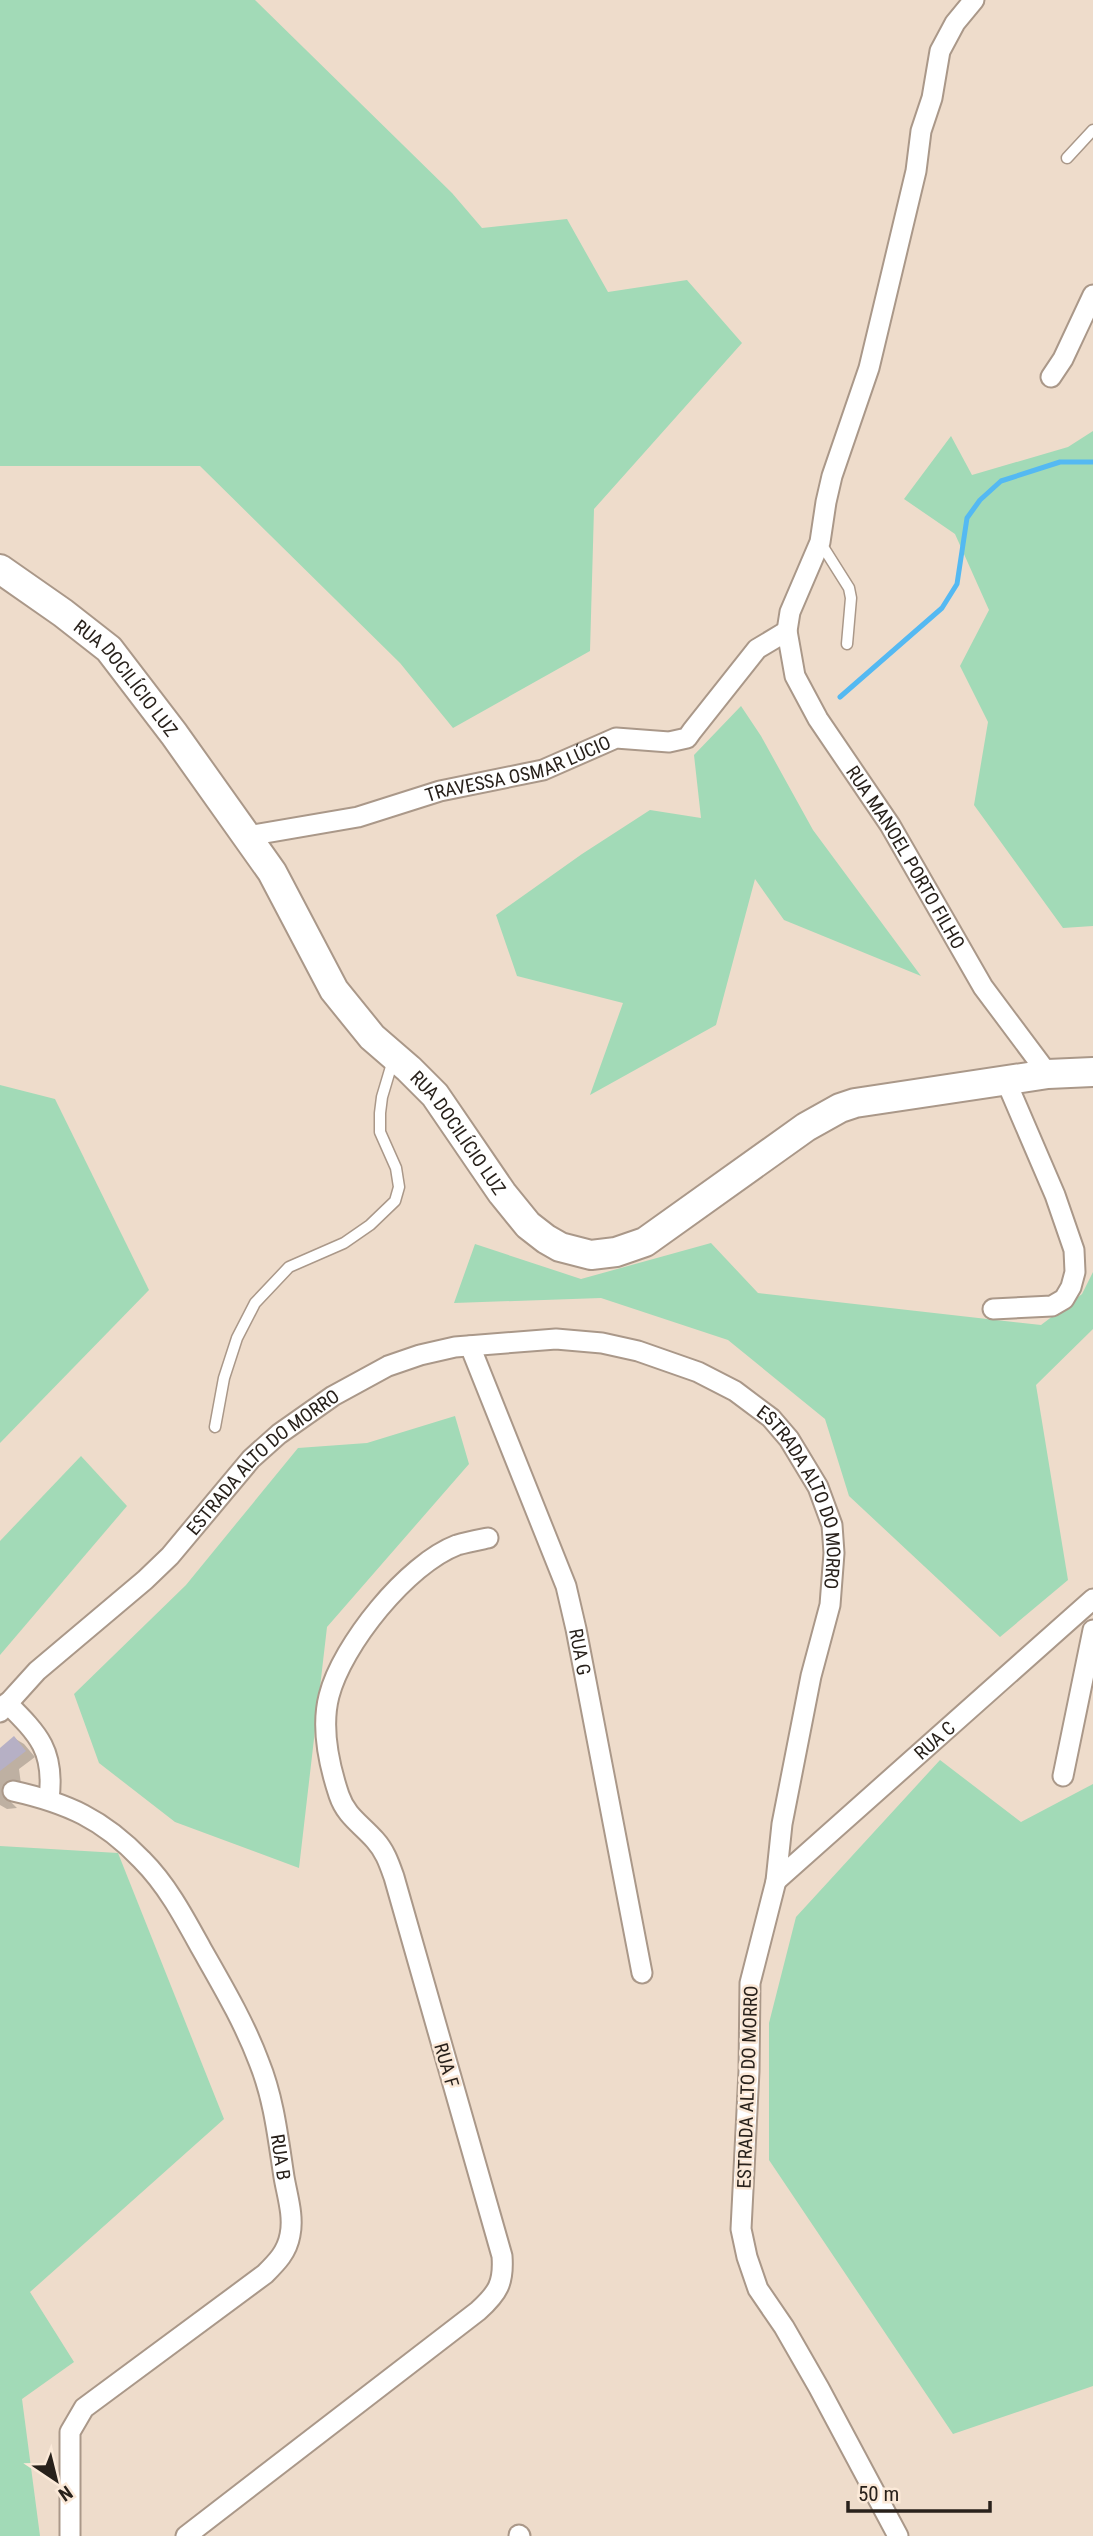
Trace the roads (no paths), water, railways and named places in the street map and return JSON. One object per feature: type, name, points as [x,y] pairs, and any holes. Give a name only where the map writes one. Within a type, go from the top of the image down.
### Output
[{"type":"main road","name":"RUA DOCILÍCIO LUZ","points":[[0,569],[63,612],[109,649],[247,836],[278,883],[334,990],[361,1026],[424,1082],[496,1186],[528,1225],[560,1247],[591,1255],[616,1252],[645,1242],[785,1141],[839,1108],[855,1103],[1048,1074],[1093,1072]]},
{"type":"street","points":[[787,631],[790,612],[820,542],[825,502],[832,476],[869,368],[916,171],[921,131],[932,98],[940,51],[955,23],[974,0]]},
{"type":"street","points":[[1051,377],[1063,359],[1093,295]]},
{"type":"street","name":"TRAVESSA OSMAR LÚCIO","points":[[247,836],[358,817],[440,792],[543,770],[616,738],[669,742],[680,740],[692,731],[757,649],[787,631]]},
{"type":"street","name":"RUA MANOEL PORTO FILHO","points":[[787,631],[795,676],[811,707],[890,825],[983,987],[1048,1074]]},
{"type":"street","points":[[993,1309],[1052,1306],[1064,1299],[1071,1287],[1074,1272],[1074,1250],[1059,1207],[1006,1081]]},
{"type":"street","name":"ESTRADA ALTO DO MORRO","points":[[3,1707],[37,1671],[170,1556],[251,1459],[279,1434],[333,1396],[388,1366],[420,1354],[470,1346],[555,1339],[602,1343],[671,1362],[735,1391],[771,1418],[789,1439],[818,1487],[832,1525],[834,1553],[830,1605],[811,1676],[782,1824],[776,1881],[750,1983],[749,2071],[741,2229],[758,2289],[812,2376],[898,2536]]},
{"type":"street","name":"RUA G","points":[[470,1346],[566,1586],[642,1973]]},
{"type":"street","name":"RUA F","points":[[186,2536],[478,2311],[493,2298],[504,2276],[502,2256],[394,1877],[387,1856],[376,1841],[344,1810],[334,1780],[326,1729],[329,1696],[338,1673],[350,1650],[385,1604],[411,1575],[432,1559],[456,1545],[488,1538]]},
{"type":"street","name":"RUA C","points":[[776,1881],[1093,1599]]},
{"type":"street","points":[[1063,1776],[1093,1629]]},
{"type":"street","points":[[3,1707],[35,1733],[48,1754],[52,1775],[49,1799]]},
{"type":"street","name":"RUA B","points":[[13,1791],[49,1799],[77,1811],[109,1830],[143,1861],[176,1903],[242,2022],[260,2064],[273,2108],[291,2233],[285,2253],[265,2274],[84,2408],[70,2432],[69,2536]]},
{"type":"lane","points":[[1067,158],[1093,131]]},
{"type":"lane","points":[[820,542],[849,588],[851,598],[847,644]]},
{"type":"lane","points":[[215,1427],[224,1378],[237,1338],[255,1303],[289,1267],[344,1243],[370,1225],[396,1201],[399,1187],[396,1168],[380,1132],[382,1097],[394,1056]]},
{"type":"waterway","points":[[840,697],[942,608],[957,584],[967,518],[980,500],[1001,481],[1060,462],[1093,462]]}]
